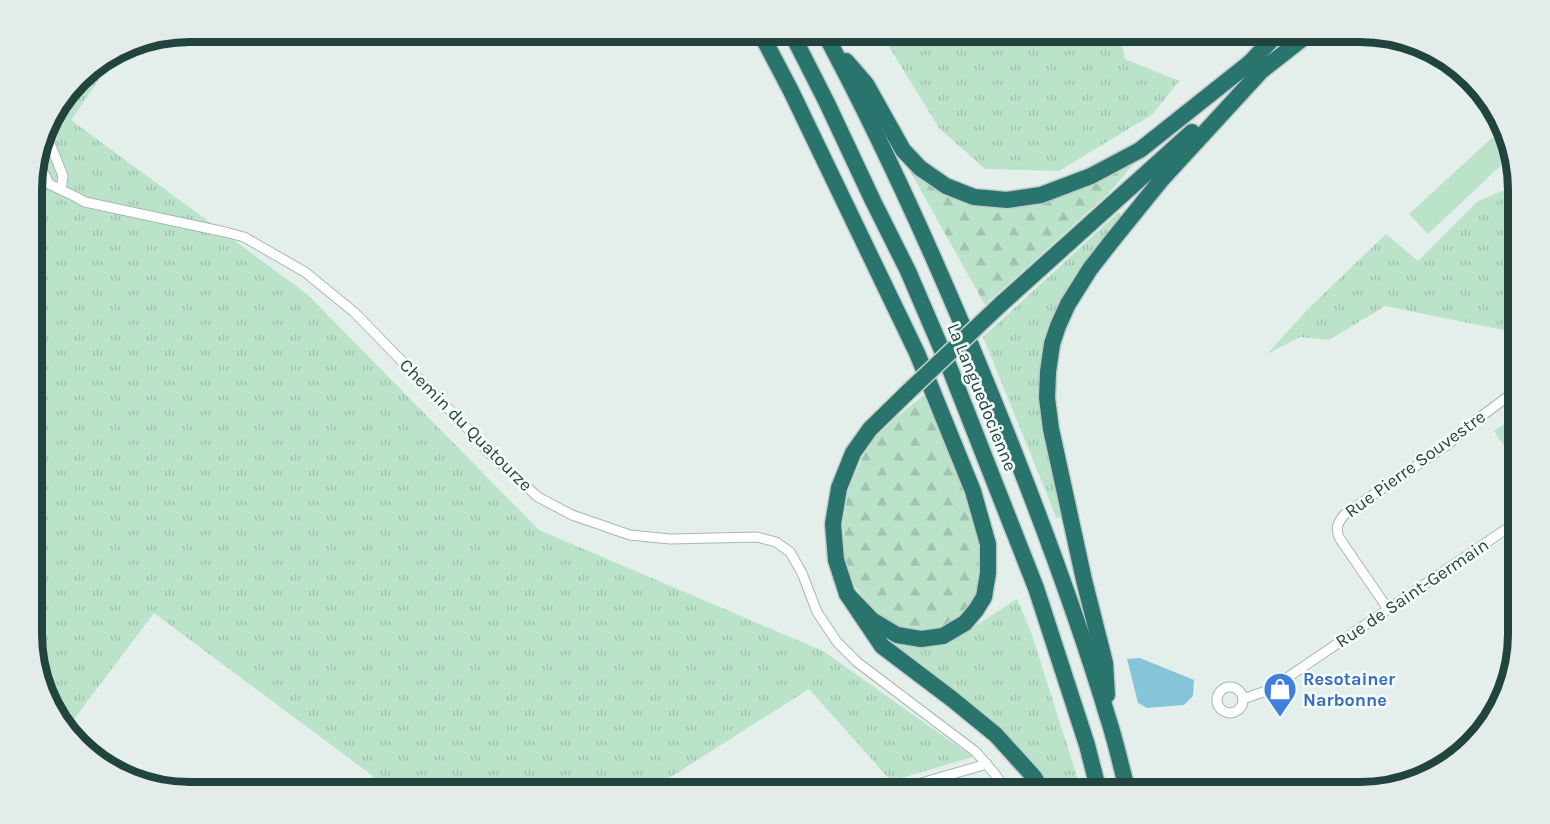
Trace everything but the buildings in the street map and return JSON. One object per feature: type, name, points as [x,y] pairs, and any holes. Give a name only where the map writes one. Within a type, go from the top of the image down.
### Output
[{"type":"highway","points":[[765,42],[917,354],[973,491],[988,544],[988,573],[984,597],[965,623],[943,636],[921,639],[897,635],[872,620],[847,594]]},
{"type":"highway","name":"La Languedocienne","points":[[796,42],[908,271],[950,369],[1036,588],[1087,745],[1096,782]]},
{"type":"highway","name":"La Languedocienne","points":[[829,42],[880,143],[945,284],[1018,461],[1061,577],[1108,718],[1125,782]]},
{"type":"highway","points":[[831,42],[866,84],[903,150],[920,168],[946,186],[974,197],[1006,200],[1041,195],[1091,176],[1140,150],[1257,65],[1295,42]]},
{"type":"highway","points":[[1108,718],[1105,663],[1051,429],[1047,380],[1052,344],[1068,304],[1090,269],[1257,65],[1272,42]]},
{"type":"highway","points":[[1037,782],[996,735],[882,646],[847,594],[836,560],[832,524],[839,488],[854,453],[870,429],[1001,304],[1157,164],[1257,65]]},
{"type":"street","points":[[50,143],[63,176],[61,190]]},
{"type":"street","name":"Chemin du Quatourze","points":[[43,171],[49,184],[85,202],[244,237],[305,272],[363,321],[488,452],[538,497],[572,515],[630,535],[670,539],[757,537],[776,542],[790,552],[802,573],[817,612],[837,642],[857,662],[976,752],[1000,782]]},
{"type":"street","name":"Rue Pierre Souvestre","points":[[1388,609],[1340,539],[1336,531],[1339,521],[1345,514],[1447,445],[1508,396]]},
{"type":"street","name":"Rue de Saint-Germain","points":[[1243,699],[1269,690],[1508,528]]},
{"type":"street","points":[[925,782],[987,764]]},
{"type":"green space","points":[[886,42],[1121,42],[1125,59],[1179,81],[1153,114],[1059,171],[985,169],[939,128]]},
{"type":"green space","points":[[107,68],[71,120],[307,294],[539,530],[823,651],[973,757],[891,781],[809,689],[663,782],[368,782],[373,776],[154,613],[72,722],[53,691],[43,653],[42,180],[47,152],[62,116],[85,85]]},
{"type":"green space","points":[[1494,136],[1500,143],[1505,162],[1428,234],[1409,214]]},
{"type":"green space","points":[[1138,159],[1109,193],[985,305],[905,162],[1007,205]]},
{"type":"green space","points":[[1508,189],[1508,331],[1385,306],[1329,340],[1300,337],[1267,354],[1308,309],[1386,234],[1418,261],[1478,201]]},
{"type":"green space","points":[[1119,212],[1121,215],[1063,302],[1046,430],[1062,518],[1056,517],[983,337]]},
{"type":"green space","points":[[924,395],[966,493],[981,545],[982,572],[978,595],[960,617],[941,629],[921,632],[899,628],[876,614],[854,585],[845,558],[843,524],[848,491],[862,458],[877,435]]},
{"type":"green space","points":[[1508,422],[1508,452],[1494,431]]},
{"type":"green space","points":[[1017,599],[1031,632],[1079,782],[1038,782],[878,636],[921,648],[946,645]]},
{"type":"water","points":[[1140,658],[1194,680],[1193,696],[1184,705],[1147,708],[1138,703],[1127,659]]},
{"type":"place","name":"Resotainer Narbonne","points":[[1280,718]]}]
